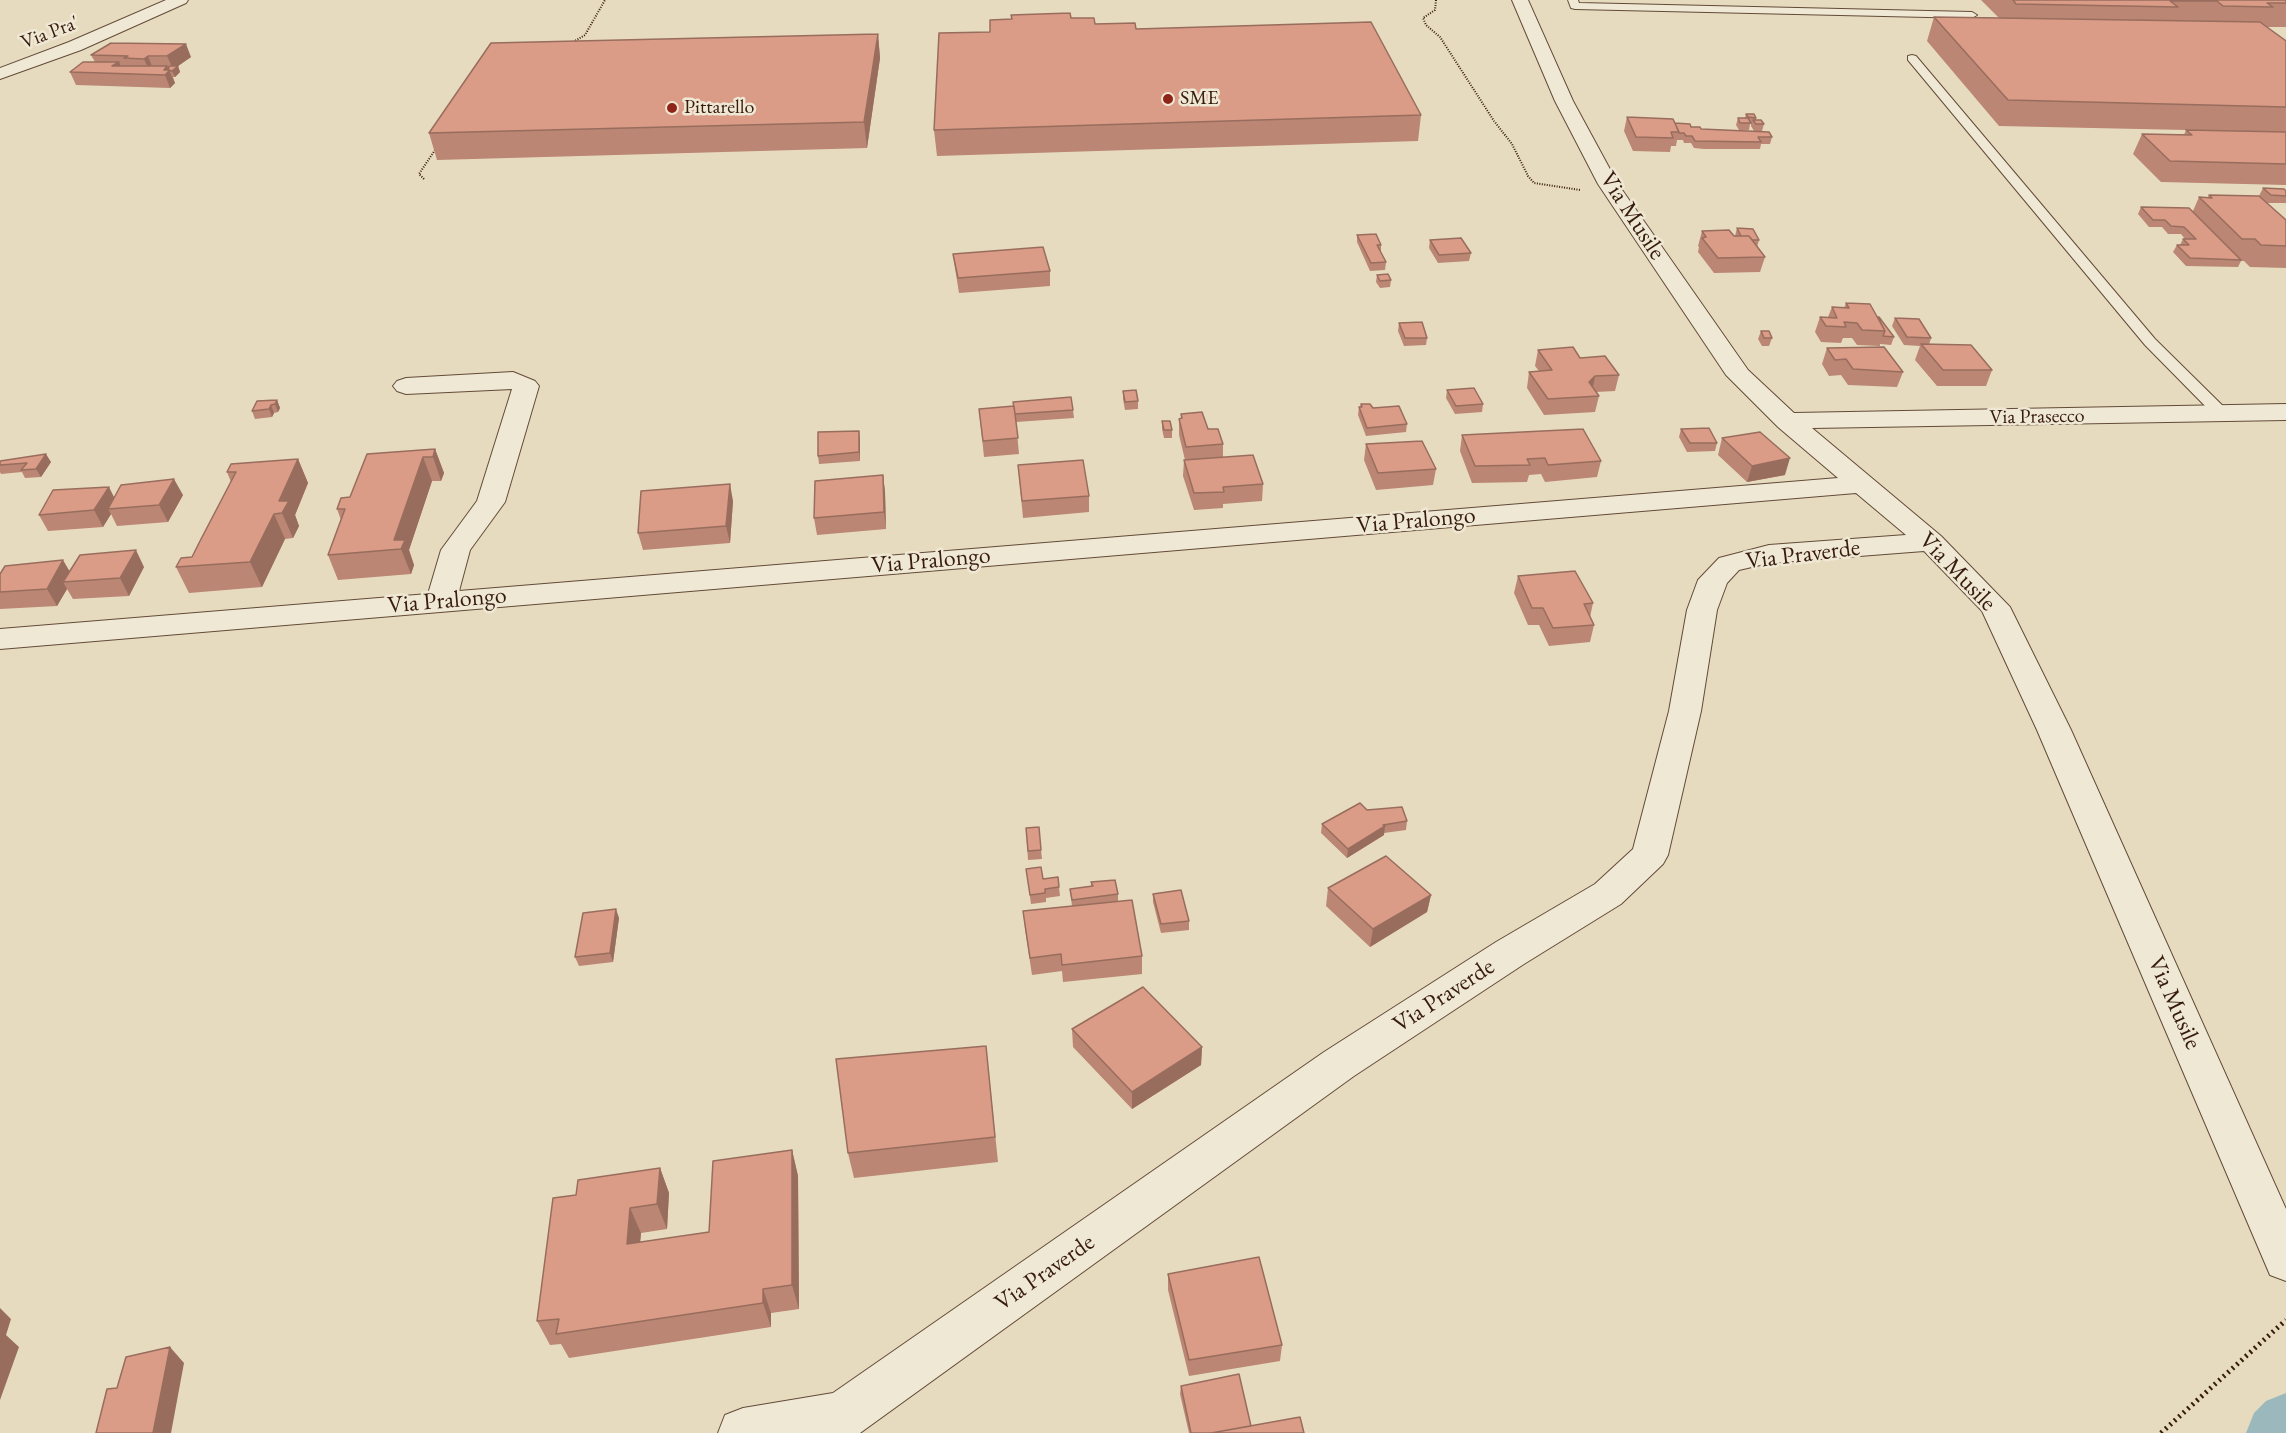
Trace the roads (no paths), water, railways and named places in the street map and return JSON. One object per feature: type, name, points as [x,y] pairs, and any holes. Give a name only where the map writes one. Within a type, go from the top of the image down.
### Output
[{"type":"street","name":"Via Pra'","points":[[0,74],[75,46],[180,0]]},
{"type":"street","name":"Via Musile","points":[[1520,0],[1564,101],[1608,184],[1738,375],[1787,421],[1931,542],[1995,607],[2054,730],[2286,1260]]},
{"type":"street","points":[[406,386],[503,380],[519,381],[526,386],[491,502],[456,550],[441,602]]},
{"type":"street","name":"Via Prasecco","points":[[1787,421],[2286,412]]},
{"type":"street","name":"Via Pralongo","points":[[0,639],[1863,484]]},
{"type":"street","name":"Via Praverde","points":[[833,1424],[1339,1064],[1510,953],[1608,894],[1650,855],[1685,711],[1702,610],[1713,580],[1729,564],[1769,554],[1931,542]]},
{"type":"street","points":[[743,1433],[833,1424]]},
{"type":"lane","points":[[1573,0],[1575,6],[1737,5],[1972,15]]},
{"type":"lane","points":[[1912,58],[2150,342],[2221,413]]},
{"type":"waterway","points":[[2274,1433],[2286,1421]]},
{"type":"place","name":"SME","points":[[1168,99]]},
{"type":"place","name":"Pittarello","points":[[672,108]]}]
